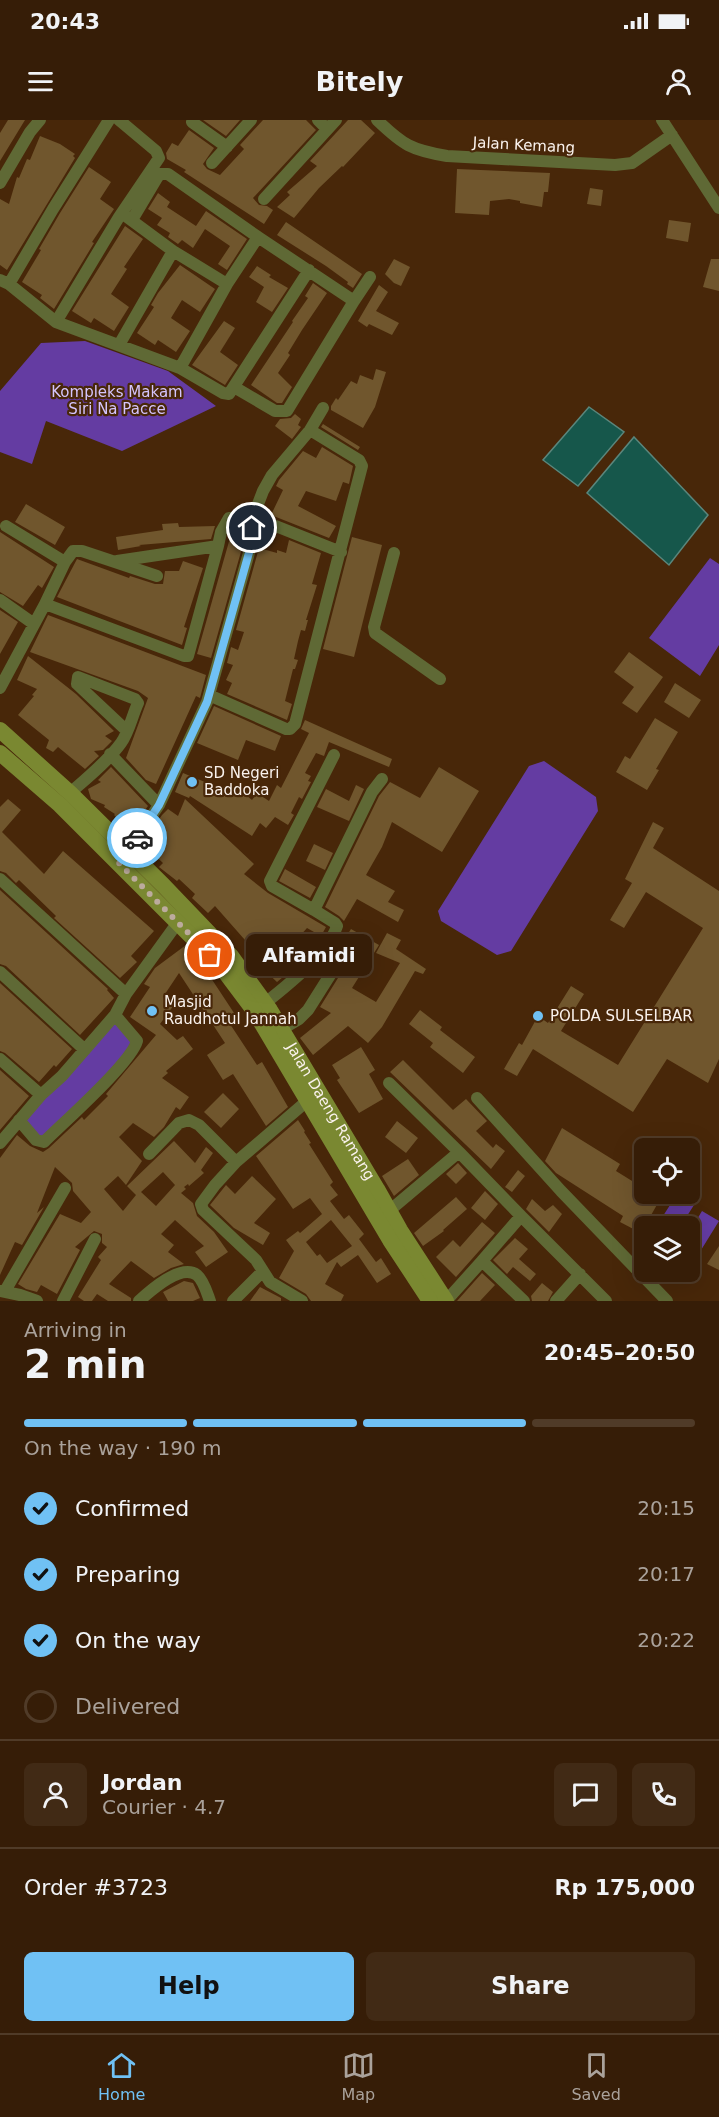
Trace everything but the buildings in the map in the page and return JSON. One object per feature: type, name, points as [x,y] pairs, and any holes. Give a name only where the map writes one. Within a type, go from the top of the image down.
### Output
[{"type":"main road","name":"Jalan Daeng Ramang","points":[[0,730],[70,792],[123,856],[182,916],[219,964],[282,1029],[313,1096],[390,1240],[430,1301]]},
{"type":"main road","name":"Jalan Daeng Ramang","points":[[0,753],[123,856]]},
{"type":"main road","name":"Jalan Daeng Ramang","points":[[260,1008],[313,1096],[446,1301]]},
{"type":"street","points":[[0,183],[30,132],[40,120]]},
{"type":"street","points":[[109,120],[5,282],[56,322],[180,368],[223,393],[229,394],[309,270]]},
{"type":"street","points":[[56,322],[126,217],[159,158],[156,151],[119,120]]},
{"type":"street","points":[[212,163],[251,120]]},
{"type":"street","name":"Jalan Kemang","points":[[377,120],[400,142],[426,153],[615,165],[632,163],[672,135]]},
{"type":"street","points":[[663,120],[719,208]]},
{"type":"street","points":[[192,122],[227,147]]},
{"type":"street","points":[[264,199],[327,123]]},
{"type":"street","points":[[126,217],[157,178],[164,173],[172,175],[258,237],[354,301]]},
{"type":"street","points":[[126,217],[173,251],[227,284]]},
{"type":"street","points":[[180,368],[227,284],[258,237]]},
{"type":"street","points":[[119,345],[173,251]]},
{"type":"street","points":[[234,387],[275,411],[287,411],[369,277]]},
{"type":"street","points":[[123,856],[159,805],[209,695],[252,542],[253,517],[263,491],[272,475],[310,430],[323,408]]},
{"type":"street","points":[[209,695],[286,729],[293,727],[341,552],[361,463],[310,430]]},
{"type":"street","points":[[45,604],[188,656],[221,532],[229,518],[253,517],[341,552]]},
{"type":"street","points":[[6,526],[65,562]]},
{"type":"street","points":[[117,561],[218,546]]},
{"type":"street","points":[[0,688],[65,562],[74,551],[78,550],[117,561],[157,576]]},
{"type":"street","points":[[394,553],[374,627],[375,633],[440,679]]},
{"type":"street","points":[[0,600],[34,624]]},
{"type":"street","points":[[70,792],[121,743],[127,731],[138,704],[137,700],[77,678],[77,684],[127,731]]},
{"type":"street","points":[[13,765],[25,752]]},
{"type":"street","points":[[110,754],[159,805]]},
{"type":"street","points":[[260,1008],[291,983],[320,952],[337,926],[270,883],[334,755]]},
{"type":"street","points":[[314,910],[372,792],[382,779]]},
{"type":"street","points":[[0,879],[126,994]]},
{"type":"street","points":[[0,1143],[115,1015],[126,994],[182,916]]},
{"type":"street","points":[[282,1029],[309,1010],[344,953]]},
{"type":"street","points":[[0,972],[85,1050]]},
{"type":"street","points":[[19,1120],[36,1140],[44,1142],[105,1081],[133,1050],[137,1041],[115,1015]]},
{"type":"street","points":[[0,1059],[41,1095]]},
{"type":"street","points":[[389,1083],[606,1301]]},
{"type":"street","points":[[302,1301],[270,1282],[256,1260],[201,1206],[204,1198],[236,1162],[313,1096]]},
{"type":"street","points":[[477,1098],[561,1191],[667,1301]]},
{"type":"street","points":[[149,1154],[179,1123],[189,1120],[199,1125],[236,1162]]},
{"type":"street","points":[[388,1211],[459,1152]]},
{"type":"street","points":[[37,1301],[2,1291],[64,1188]]},
{"type":"street","points":[[446,1301],[521,1216]]},
{"type":"street","points":[[63,1301],[95,1239]]},
{"type":"street","points":[[482,1261],[524,1301]]},
{"type":"street","points":[[233,1301],[263,1270]]},
{"type":"street","points":[[140,1301],[157,1285],[177,1274],[192,1273],[199,1276],[210,1301]]},
{"type":"street","points":[[556,1301],[580,1274]]},
{"type":"green space","name":"Kompleks Makam Siri Na Pacce","points":[[85,341],[168,371],[216,406],[122,451],[46,421],[32,464],[0,452],[0,391],[41,343]]},
{"type":"green space","points":[[710,558],[719,564],[719,645],[700,676],[649,638]]},
{"type":"green space","points":[[544,761],[596,797],[598,811],[511,951],[497,955],[441,921],[438,911],[529,766]]},
{"type":"green space","points":[[116,1021],[133,1044],[98,1085],[41,1139],[22,1120]]},
{"type":"green space","points":[[671,1204],[694,1205],[687,1216],[663,1216]]},
{"type":"green space","points":[[702,1211],[719,1221],[700,1252],[700,1216]]},
{"type":"water","points":[[589,407],[624,432],[578,486],[543,460]]},
{"type":"water","points":[[634,437],[708,515],[669,565],[587,493]]},
{"type":"way so far","points":[[137,838],[118,862],[210,955]]},
{"type":"place","name":"SD Negeri Baddoka","points":[[192,782]]},
{"type":"place","name":"Alfamidi","points":[[210,955]]},
{"type":"place","name":"Masjid Raudhotul Jannah","points":[[152,1011]]},
{"type":"place","name":"POLDA SULSELBAR","points":[[538,1016]]},
{"type":"route","points":[[137,838],[159,805],[207,702],[252,542],[252,528]]}]
